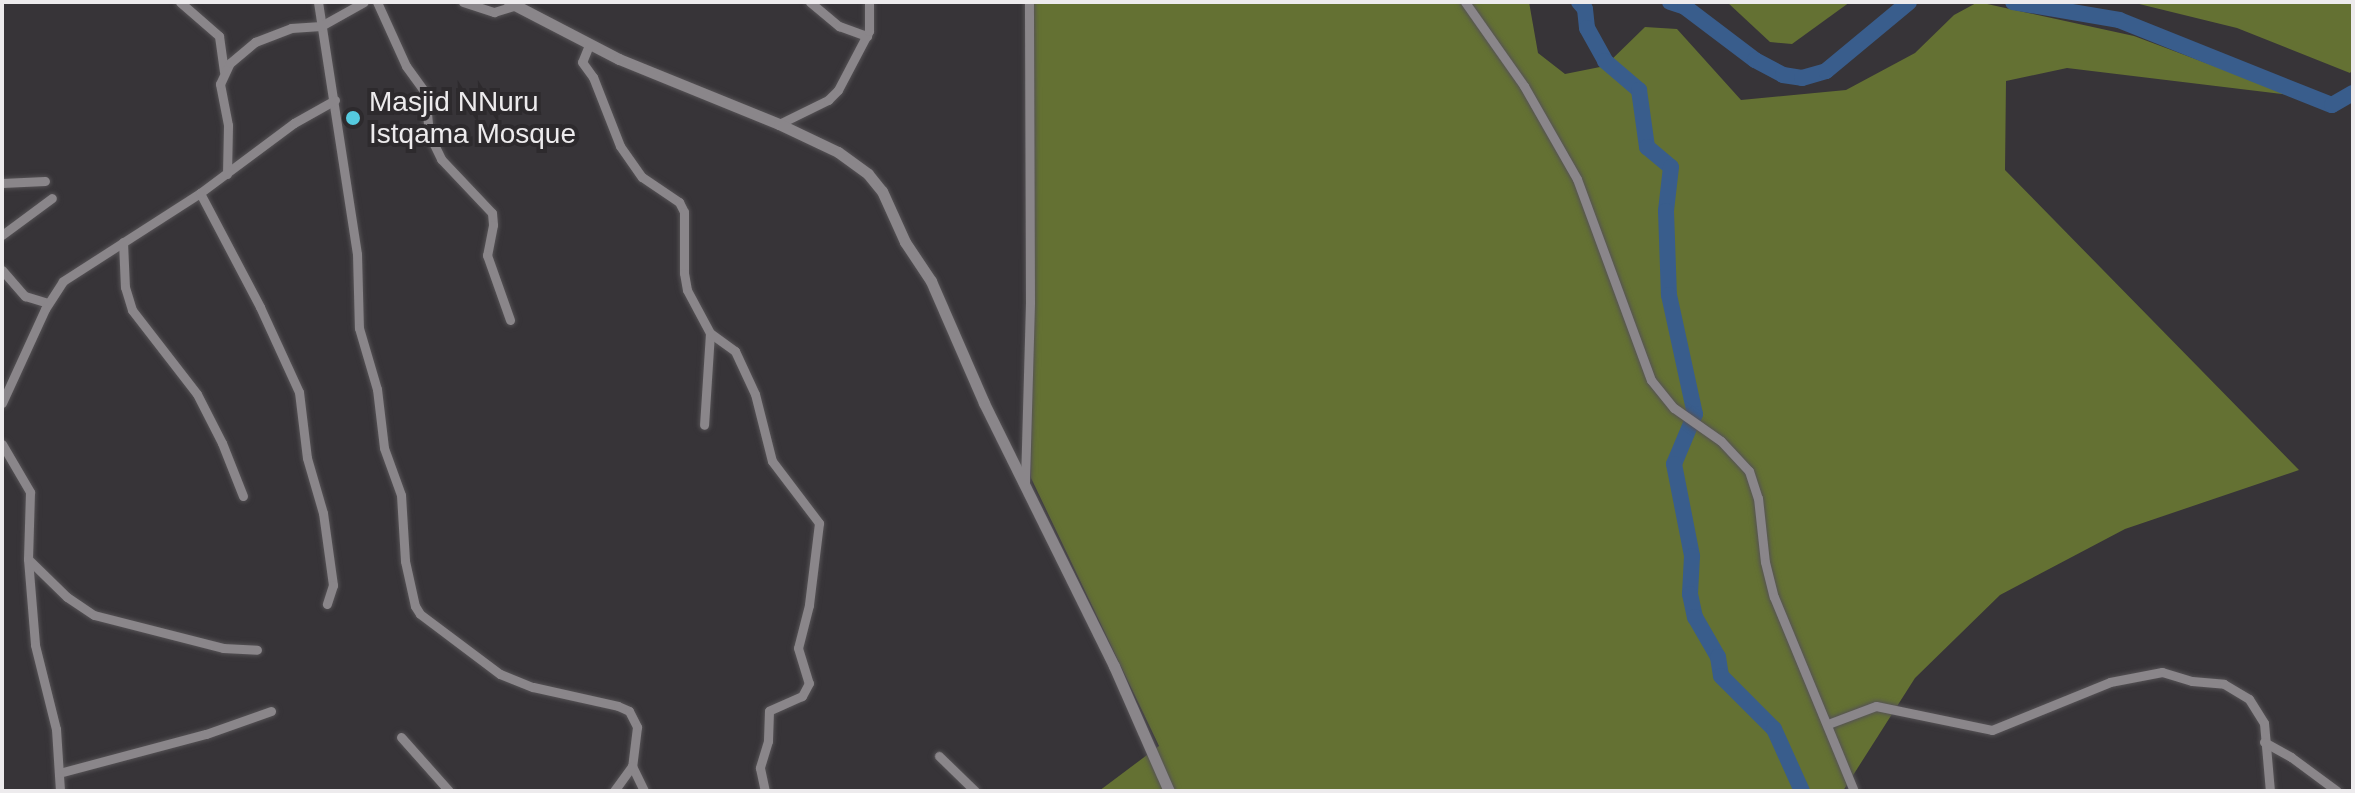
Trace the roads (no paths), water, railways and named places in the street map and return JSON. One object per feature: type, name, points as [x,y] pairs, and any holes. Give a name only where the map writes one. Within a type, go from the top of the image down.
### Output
[{"type":"street","points":[[180,2],[219,36],[224,72],[220,84],[228,125],[227,174]]},
{"type":"street","points":[[318,2],[357,254],[359,328],[377,389],[384,448],[398,483],[405,561],[415,606],[426,619],[500,674],[533,687],[629,711],[637,727],[632,766],[614,791]]},
{"type":"street","points":[[224,72],[255,42],[291,28],[321,26],[364,2]]},
{"type":"street","points":[[377,2],[406,66],[425,92],[429,134],[441,159],[492,213],[493,225],[487,255],[510,320]]},
{"type":"street","points":[[463,2],[486,11],[514,3],[589,45],[779,124],[838,152],[868,174],[882,191],[905,242],[931,281],[984,403],[1114,666],[1169,791]]},
{"type":"street","points":[[810,2],[839,26],[867,36]]},
{"type":"street","points":[[779,124],[828,100],[838,90],[867,36],[871,17],[869,2]]},
{"type":"street","points":[[1027,488],[1029,2]]},
{"type":"street","points":[[1465,2],[1551,130],[1585,197],[1640,357],[1662,396],[1743,463],[1752,479],[1774,597],[1854,791]]},
{"type":"street","points":[[589,45],[582,62],[593,77],[620,146],[642,177],[679,202],[684,212],[687,290],[710,333],[735,351],[755,394],[772,461],[819,523],[809,605],[798,648],[809,683],[802,696],[769,711],[768,741],[760,768],[765,791]]},
{"type":"street","points":[[2,403],[48,303],[63,281],[200,193],[294,123],[335,100]]},
{"type":"street","points":[[2,183],[45,181]]},
{"type":"street","points":[[200,193],[260,307],[299,392],[307,458],[323,513],[333,585],[327,604]]},
{"type":"street","points":[[2,235],[52,198]]},
{"type":"street","points":[[123,242],[125,287],[132,310],[197,394],[222,443],[243,496]]},
{"type":"street","points":[[2,270],[25,296],[48,303]]},
{"type":"street","points":[[704,425],[710,333]]},
{"type":"street","points":[[2,444],[30,492],[28,559],[35,645],[56,729],[60,791]]},
{"type":"street","points":[[28,559],[67,597],[94,615],[223,648],[257,650]]},
{"type":"street","points":[[1828,724],[1876,706],[1992,730],[2110,682],[2162,672],[2192,681],[2224,684],[2243,692],[2263,719],[2270,791]]},
{"type":"street","points":[[59,773],[206,734],[271,711]]},
{"type":"street","points":[[401,737],[449,791]]},
{"type":"street","points":[[2264,742],[2291,757],[2337,791]]},
{"type":"street","points":[[939,756],[975,791]]},
{"type":"street","points":[[632,766],[644,791]]},
{"type":"waterway","points":[[1579,2],[1585,9],[1587,28],[1605,61],[1639,90],[1647,147],[1671,167],[1666,211],[1669,295],[1695,414],[1674,464],[1692,556],[1690,594],[1695,617],[1718,657],[1721,676],[1774,729],[1802,791]]},
{"type":"waterway","points":[[1670,2],[1685,7],[1755,60],[1783,75],[1802,78],[1826,71],[1909,2]]},
{"type":"waterway","points":[[2013,2],[2119,20],[2332,105],[2353,93]]},
{"type":"place","name":"Masjid NNuru Istqama Mosque","points":[[353,118]]}]
